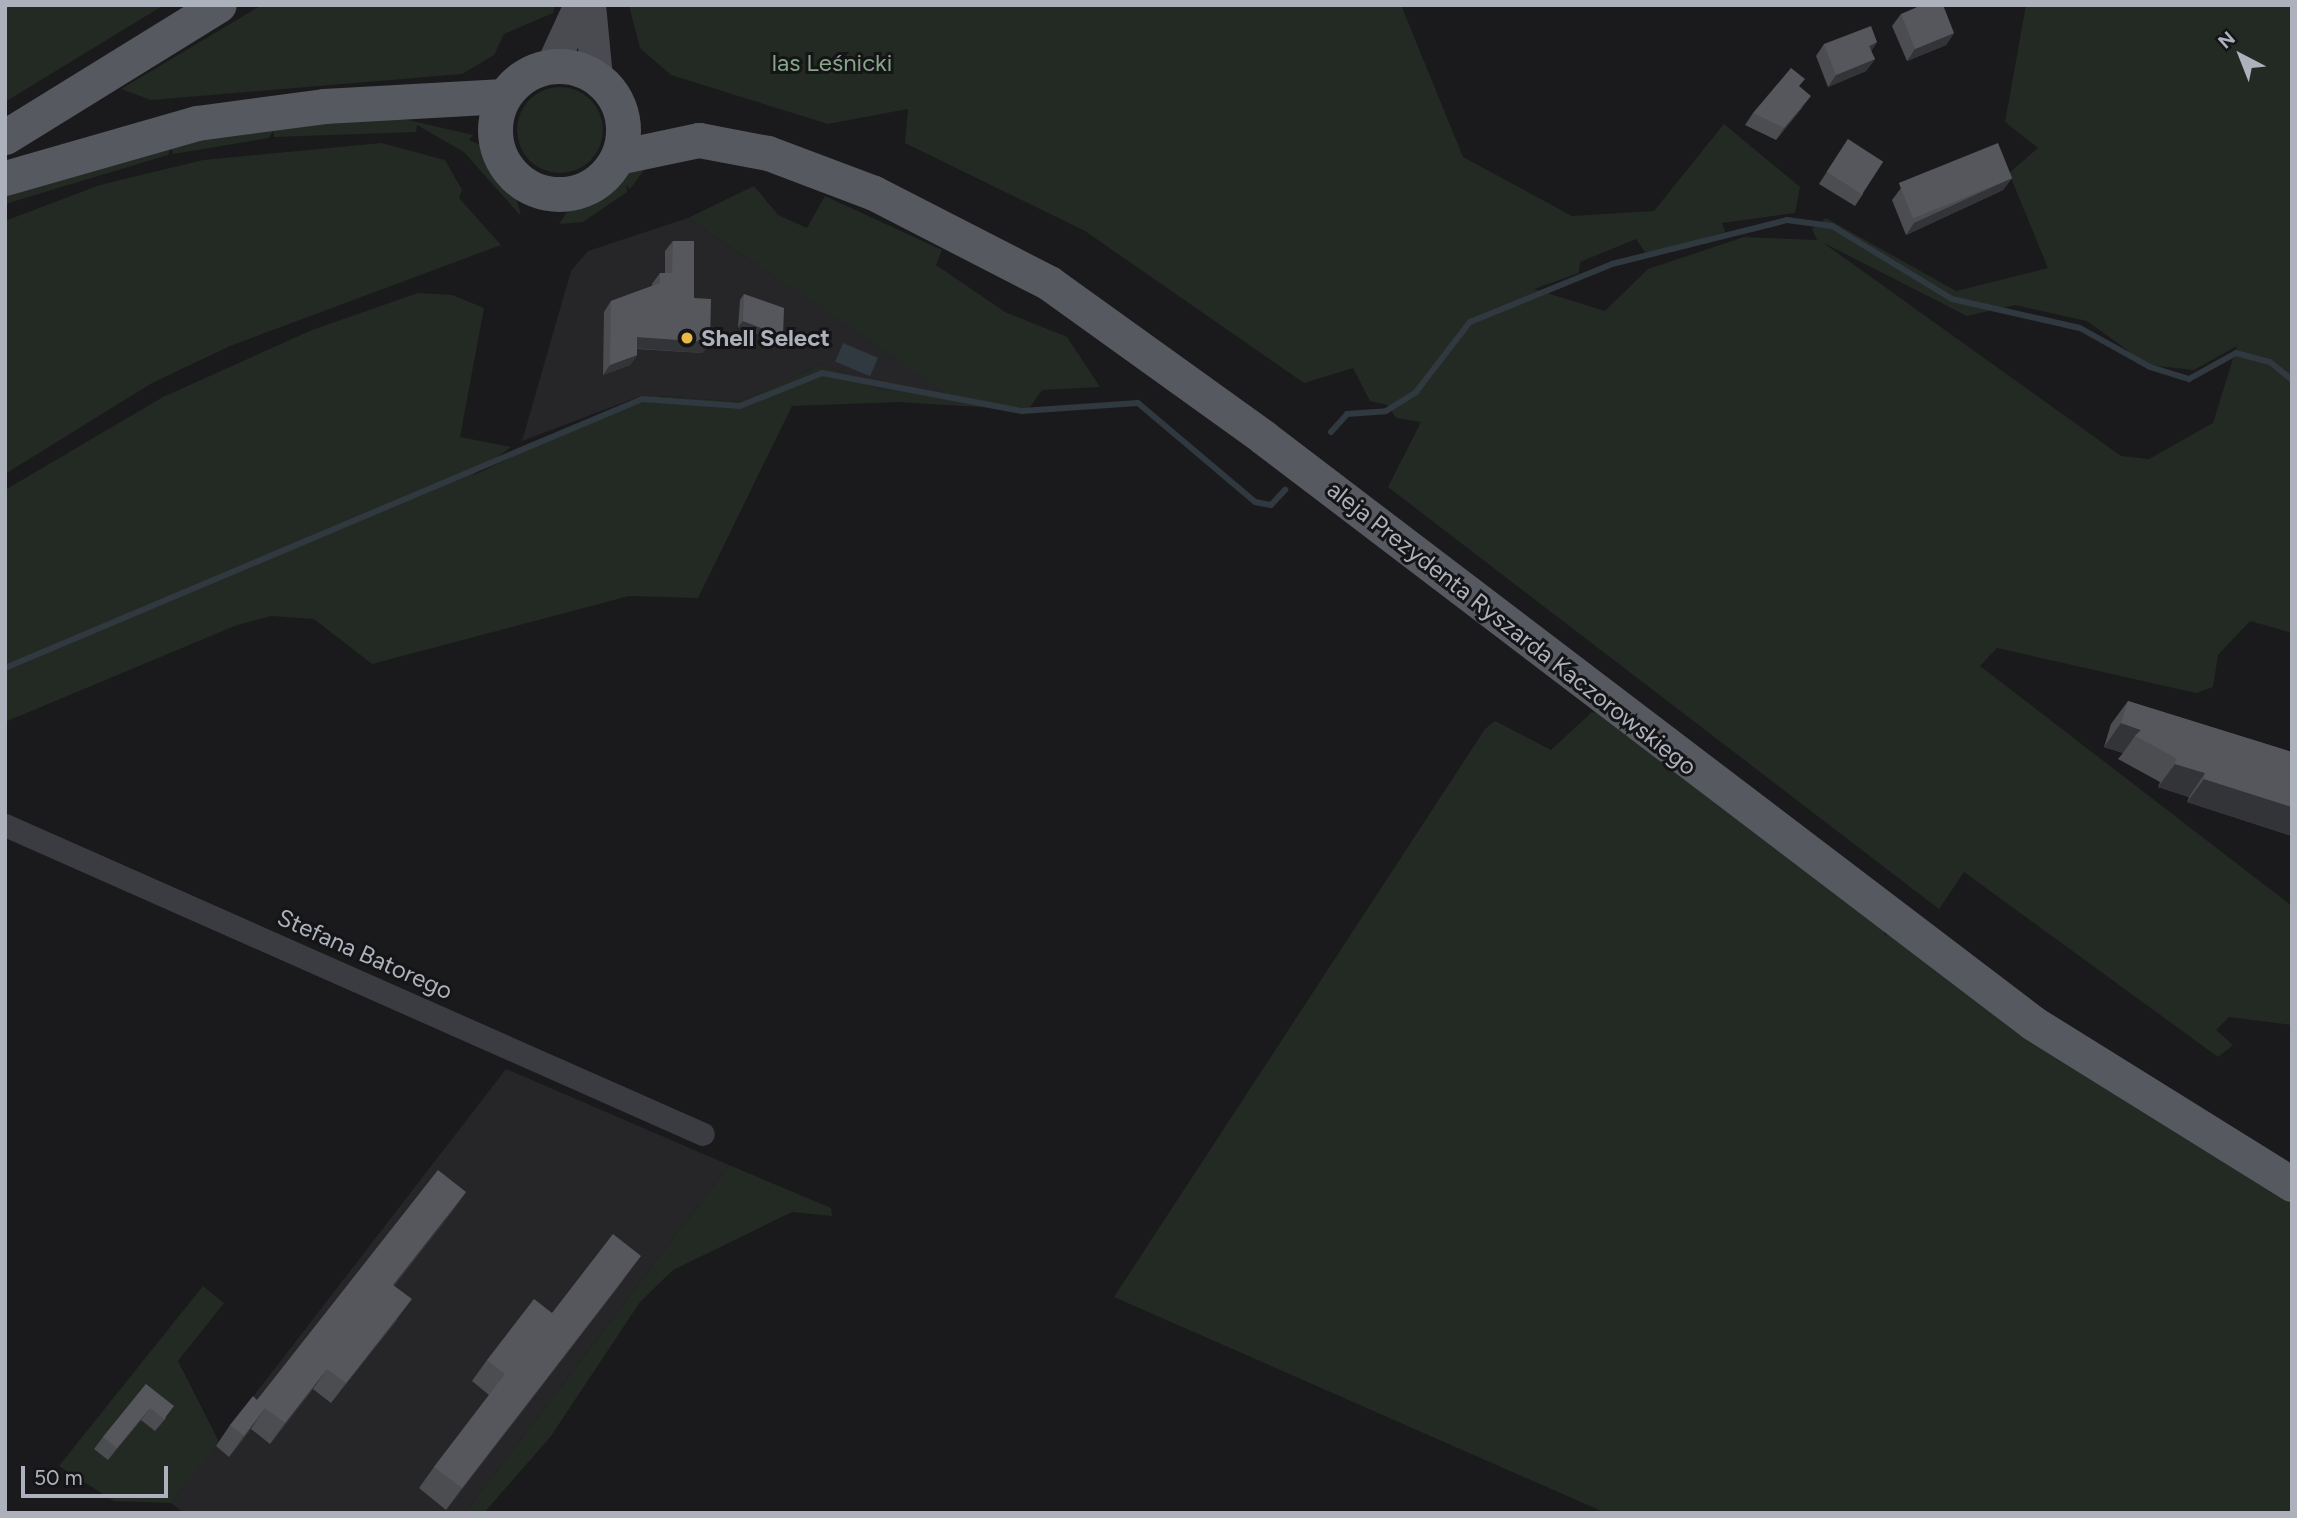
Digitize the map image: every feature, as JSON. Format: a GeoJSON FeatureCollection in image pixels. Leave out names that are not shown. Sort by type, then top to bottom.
{"type":"FeatureCollection","features":[{"type":"Feature","properties":{"kind":"main road"},"geometry":{"type":"LineString","coordinates":[[5,137],[219,5]]}},
{"type":"Feature","properties":{"kind":"main road"},"geometry":{"type":"LineString","coordinates":[[552,66],[580,5]]}},
{"type":"Feature","properties":{"kind":"main road"},"geometry":{"type":"LineString","coordinates":[[422,104],[496,142],[513,176],[546,194],[587,189],[618,157],[621,111],[597,78],[590,5]]}},
{"type":"Feature","properties":{"kind":"main road"},"geometry":{"type":"LineString","coordinates":[[496,142],[504,96],[517,82],[552,66],[597,78]]}},
{"type":"Feature","properties":{"kind":"main road"},"geometry":{"type":"LineString","coordinates":[[5,178],[197,123],[324,106],[422,104],[504,96]]}},
{"type":"Feature","properties":{"kind":"main road","name":"aleja Prezydenta Ryszarda Kaczorowskiego"},"geometry":{"type":"LineString","coordinates":[[621,111],[699,140],[768,153],[874,192],[996,252],[1104,317],[2033,1023],[2292,1184]]}},
{"type":"Feature","properties":{"kind":"main road","name":"aleja Prezydenta Ryszarda Kaczorowskiego"},"geometry":{"type":"LineString","coordinates":[[618,157],[699,140]]}},
{"type":"Feature","properties":{"kind":"street","name":"Stefana Batorego"},"geometry":{"type":"LineString","coordinates":[[5,825],[703,1134]]}},
{"type":"Feature","properties":{"kind":"shaded area"},"geometry":{"type":"Polygon","coordinates":[[[688,218],[949,395],[881,390],[822,364],[740,402],[643,395],[522,441],[571,271],[588,251],[688,218]]]}},
{"type":"Feature","properties":{"kind":"shaded area"},"geometry":{"type":"Polygon","coordinates":[[[843,343],[878,358],[870,376],[835,361],[843,343]]]}},
{"type":"Feature","properties":{"kind":"shaded area"},"geometry":{"type":"Polygon","coordinates":[[[506,1069],[729,1165],[465,1513],[184,1513],[171,1503],[506,1069]]]}},
{"type":"Feature","properties":{"kind":"green space"},"geometry":{"type":"Polygon","coordinates":[[[5,5],[164,5],[5,102],[5,5]]]}},
{"type":"Feature","properties":{"kind":"green space"},"geometry":{"type":"Polygon","coordinates":[[[262,5],[555,5],[553,13],[504,34],[494,55],[462,74],[151,100],[121,89],[262,5]]]}},
{"type":"Feature","properties":{"kind":"green space","name":"las Leśnicki"},"geometry":{"type":"Polygon","coordinates":[[[629,5],[1401,5],[1463,157],[1572,216],[1654,211],[1724,124],[1800,187],[1795,213],[1722,223],[1725,232],[1647,255],[1636,239],[1580,262],[1579,273],[1534,289],[1605,311],[1648,269],[1744,237],[1817,240],[1812,229],[1826,218],[1956,291],[2048,268],[2009,173],[2038,148],[2005,122],[2026,5],[2292,5],[2292,633],[2250,621],[2218,655],[2213,687],[2196,693],[1997,648],[1980,666],[2292,906],[2292,1025],[2229,1017],[2216,1030],[2233,1045],[2218,1057],[1964,872],[1939,909],[1388,487],[1421,422],[1396,418],[1387,405],[1370,401],[1353,368],[1304,383],[1085,231],[905,143],[908,109],[828,124],[671,75],[640,48],[629,5]],[[1822,242],[2121,456],[2149,459],[2213,423],[2237,346],[2194,370],[2148,365],[2087,321],[2015,305],[1967,316],[1822,242]]]}},
{"type":"Feature","properties":{"kind":"green space"},"geometry":{"type":"Polygon","coordinates":[[[560,87],[577,90],[591,99],[600,113],[603,130],[600,147],[591,161],[577,170],[560,173],[543,170],[529,161],[520,147],[517,130],[520,113],[529,99],[543,90],[560,87]]]}},
{"type":"Feature","properties":{"kind":"green space"},"geometry":{"type":"Polygon","coordinates":[[[395,117],[473,135],[469,140],[485,147],[515,194],[521,216],[464,152],[417,125],[416,132],[274,137],[273,131],[269,138],[173,154],[171,148],[168,155],[5,204],[5,191],[243,129],[395,117]]]}},
{"type":"Feature","properties":{"kind":"green space"},"geometry":{"type":"Polygon","coordinates":[[[381,143],[445,160],[462,190],[459,198],[501,245],[230,346],[152,383],[5,474],[5,221],[100,185],[203,160],[381,143]]]}},
{"type":"Feature","properties":{"kind":"green space"},"geometry":{"type":"Polygon","coordinates":[[[630,166],[645,169],[630,189],[626,185],[627,192],[583,222],[559,224],[568,210],[605,192],[630,166]]]}},
{"type":"Feature","properties":{"kind":"green space"},"geometry":{"type":"Polygon","coordinates":[[[754,186],[778,215],[807,228],[825,196],[942,250],[936,265],[1005,312],[1067,337],[1100,387],[1042,390],[1028,410],[899,402],[792,406],[698,598],[629,596],[372,664],[314,619],[271,616],[237,625],[5,722],[5,490],[163,397],[312,330],[418,293],[452,295],[484,308],[460,437],[511,447],[472,476],[643,395],[740,402],[822,364],[881,390],[947,394],[688,218],[754,186]]]}},
{"type":"Feature","properties":{"kind":"green space"},"geometry":{"type":"Polygon","coordinates":[[[1592,712],[1602,714],[1884,929],[1885,936],[1889,932],[2290,1203],[2292,1513],[1606,1513],[1114,1297],[1485,729],[1495,721],[1551,750],[1592,712]]]}},
{"type":"Feature","properties":{"kind":"green space"},"geometry":{"type":"Polygon","coordinates":[[[729,1165],[831,1208],[832,1216],[792,1212],[673,1270],[640,1302],[551,1436],[484,1513],[465,1513],[729,1165]]]}},
{"type":"Feature","properties":{"kind":"green space"},"geometry":{"type":"Polygon","coordinates":[[[203,1286],[224,1303],[178,1361],[219,1442],[171,1503],[114,1501],[59,1466],[203,1286]]]}},
{"type":"Feature","properties":{"kind":"building"},"geometry":{"type":"Polygon","coordinates":[[[1922,5],[1943,5],[1954,33],[1915,49],[1901,14],[1922,5]]]}},
{"type":"Feature","properties":{"kind":"building"},"geometry":{"type":"Polygon","coordinates":[[[1871,26],[1877,42],[1869,46],[1875,59],[1836,75],[1824,44],[1871,26]]]}},
{"type":"Feature","properties":{"kind":"building"},"geometry":{"type":"Polygon","coordinates":[[[1791,68],[1805,79],[1799,86],[1811,96],[1784,128],[1753,113],[1791,68]]]}},
{"type":"Feature","properties":{"kind":"building"},"geometry":{"type":"Polygon","coordinates":[[[1848,139],[1883,162],[1862,195],[1827,172],[1848,139]]]}},
{"type":"Feature","properties":{"kind":"building"},"geometry":{"type":"Polygon","coordinates":[[[1998,143],[2012,178],[1913,218],[1899,183],[1998,143]]]}},
{"type":"Feature","properties":{"kind":"building"},"geometry":{"type":"Polygon","coordinates":[[[673,241],[694,241],[694,298],[711,299],[710,342],[637,337],[637,355],[610,365],[611,301],[660,283],[660,273],[672,273],[673,241]]]}},
{"type":"Feature","properties":{"kind":"building"},"geometry":{"type":"Polygon","coordinates":[[[744,294],[784,308],[783,336],[743,321],[744,294]]]}},
{"type":"Feature","properties":{"kind":"building"},"geometry":{"type":"Polygon","coordinates":[[[2128,701],[2292,752],[2292,807],[2204,779],[2205,773],[2175,764],[2176,758],[2135,736],[2141,730],[2121,723],[2128,701]]]}},
{"type":"Feature","properties":{"kind":"building"},"geometry":{"type":"Polygon","coordinates":[[[438,1170],[466,1192],[393,1285],[412,1299],[346,1383],[327,1369],[285,1423],[265,1408],[244,1436],[230,1425],[253,1396],[257,1400],[438,1170]]]}},
{"type":"Feature","properties":{"kind":"building"},"geometry":{"type":"Polygon","coordinates":[[[613,1234],[641,1256],[462,1488],[434,1467],[505,1374],[487,1360],[534,1299],[552,1313],[613,1234]]]}},
{"type":"Feature","properties":{"kind":"building"},"geometry":{"type":"Polygon","coordinates":[[[146,1384],[174,1406],[164,1419],[150,1408],[117,1448],[103,1437],[146,1384]]]}},
{"type":"Feature","properties":{"kind":"waterway"},"geometry":{"type":"LineString","coordinates":[[1331,432],[1347,414],[1386,411],[1416,392],[1470,322],[1612,264],[1787,220],[1832,226],[1952,299],[2080,328],[2150,367],[2189,379],[2236,353],[2270,362],[2292,380]]}},
{"type":"Feature","properties":{"kind":"waterway"},"geometry":{"type":"LineString","coordinates":[[5,668],[642,399],[740,406],[822,373],[1022,411],[1138,403],[1255,502],[1271,505],[1285,490]]}},
{"type":"Feature","properties":{"kind":"place","name":"Shell Select"},"geometry":{"type":"Point","coordinates":[687,338]}}]}
